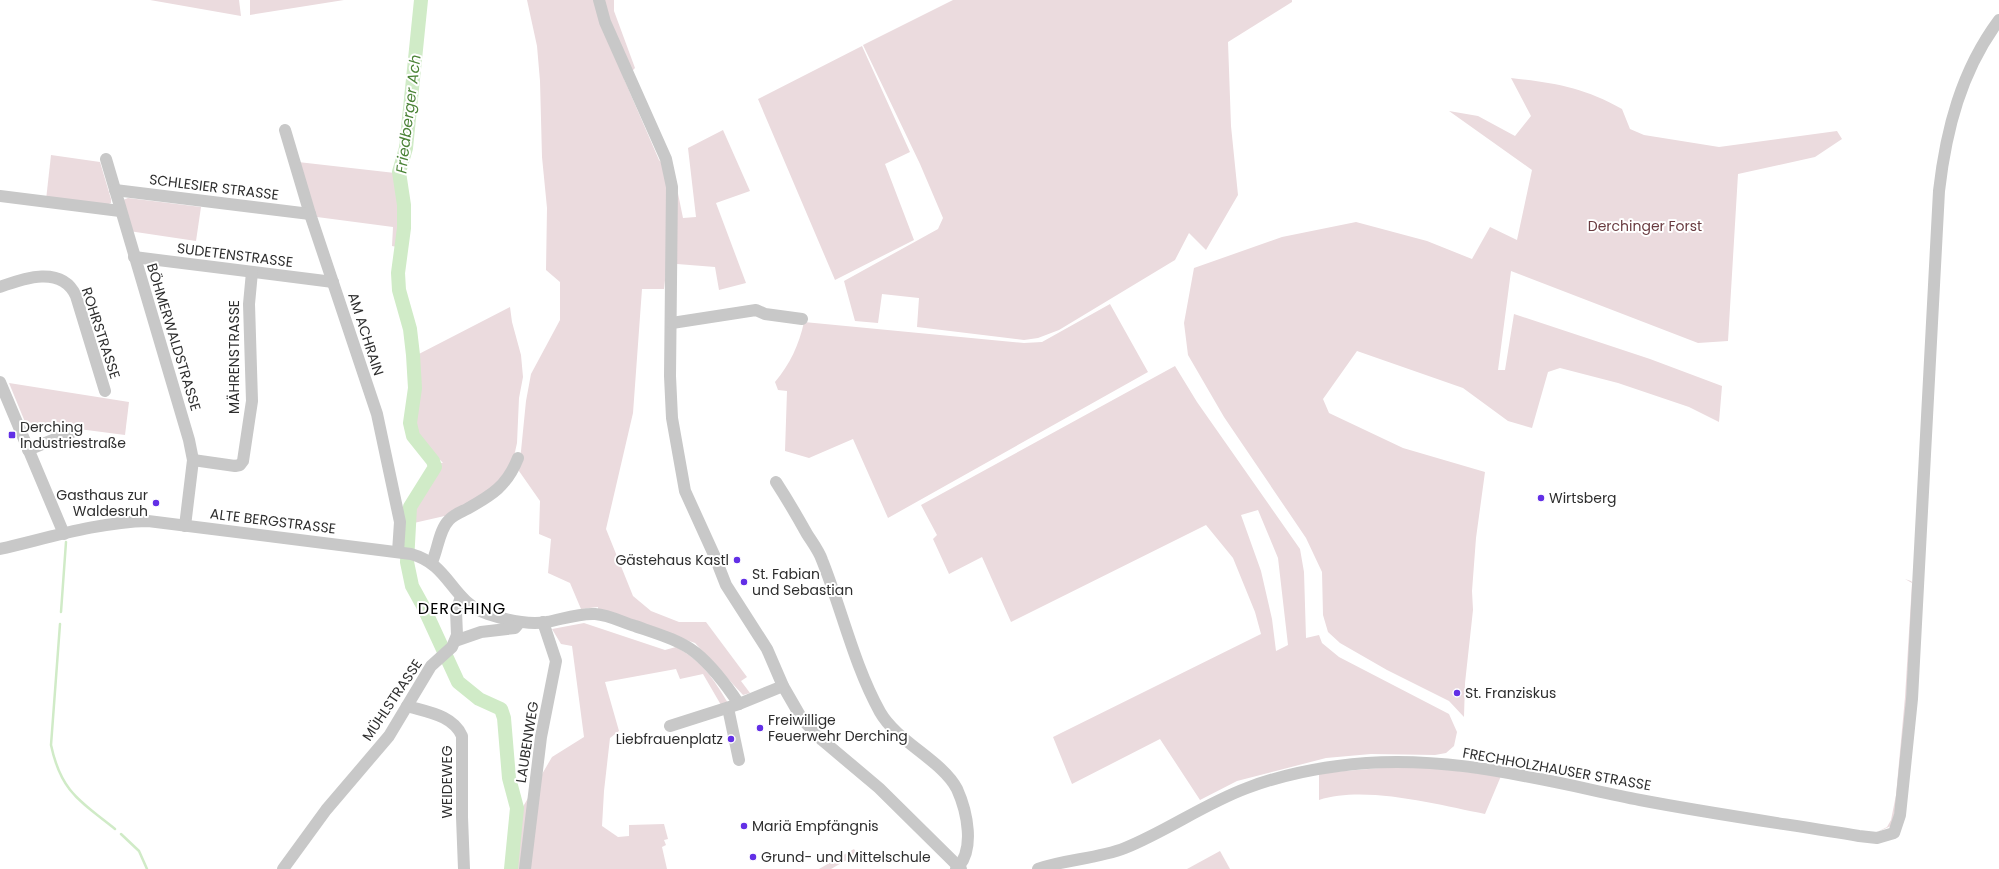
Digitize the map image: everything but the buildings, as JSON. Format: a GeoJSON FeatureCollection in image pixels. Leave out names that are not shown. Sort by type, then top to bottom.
{"type":"FeatureCollection","features":[{"type":"Feature","properties":{"kind":"street"},"geometry":{"type":"LineString","coordinates":[[600,0],[605,22],[666,159],[672,187],[672,323],[670,376],[672,418],[685,491],[726,585],[767,649],[783,686],[798,713],[811,729],[879,788],[959,868],[967,851],[969,840],[967,826],[957,790],[943,773],[895,731],[885,720],[865,680],[821,558],[776,482]]}},
{"type":"Feature","properties":{"kind":"street","name":"FRECHHOLZHAUSER STRASSE"},"geometry":{"type":"LineString","coordinates":[[1038,869],[1124,848],[1245,789],[1274,779],[1339,766],[1366,764],[1412,763],[1468,767],[1518,774],[1679,807],[1821,830],[1877,838],[1894,833],[1900,814],[1911,706],[1938,198],[1942,164],[1946,139],[1958,96],[1986,40],[1999,20]]}},
{"type":"Feature","properties":{"kind":"street","name":"AM ACHRAIN"},"geometry":{"type":"LineString","coordinates":[[285,130],[310,214],[372,399],[385,448],[400,522],[404,553]]}},
{"type":"Feature","properties":{"kind":"street","name":"BÖHMERWALDSTRASSE"},"geometry":{"type":"LineString","coordinates":[[106,160],[189,440],[192,460],[185,526]]}},
{"type":"Feature","properties":{"kind":"street","name":"SCHLESIER STRASSE"},"geometry":{"type":"LineString","coordinates":[[115,190],[310,214]]}},
{"type":"Feature","properties":{"kind":"street"},"geometry":{"type":"LineString","coordinates":[[0,196],[120,211]]}},
{"type":"Feature","properties":{"kind":"street","name":"SUDETENSTRASSE"},"geometry":{"type":"LineString","coordinates":[[134,257],[333,282]]}},
{"type":"Feature","properties":{"kind":"street","name":"MÄHRENSTRASSE"},"geometry":{"type":"LineString","coordinates":[[192,460],[235,466],[240,465],[243,461],[252,401],[249,304],[252,272]]}},
{"type":"Feature","properties":{"kind":"street","name":"ROHRSTRASSE"},"geometry":{"type":"LineString","coordinates":[[0,287],[20,280],[41,276],[60,279],[68,284],[76,296],[105,391]]}},
{"type":"Feature","properties":{"kind":"street"},"geometry":{"type":"LineString","coordinates":[[672,323],[756,310],[765,314],[802,319]]}},
{"type":"Feature","properties":{"kind":"street"},"geometry":{"type":"LineString","coordinates":[[0,382],[5,408],[28,450],[64,534]]}},
{"type":"Feature","properties":{"kind":"street"},"geometry":{"type":"LineString","coordinates":[[28,450],[77,430]]}},
{"type":"Feature","properties":{"kind":"street"},"geometry":{"type":"LineString","coordinates":[[432,562],[438,550],[442,528],[450,518],[493,494],[513,472],[518,458]]}},
{"type":"Feature","properties":{"kind":"street","name":"ALTE BERGSTRASSE"},"geometry":{"type":"LineString","coordinates":[[0,549],[64,534],[130,522],[148,521],[404,553],[432,562],[446,576],[461,597],[476,609],[504,619],[520,622],[543,622],[594,614],[617,620],[681,644],[696,652],[709,665],[734,706]]}},
{"type":"Feature","properties":{"kind":"street"},"geometry":{"type":"LineString","coordinates":[[448,649],[457,629],[456,611],[461,597]]}},
{"type":"Feature","properties":{"kind":"street","name":"ALTE BERGSTRASSE"},"geometry":{"type":"LineString","coordinates":[[448,649],[481,632],[516,628],[520,622]]}},
{"type":"Feature","properties":{"kind":"street","name":"LAUBENWEG"},"geometry":{"type":"LineString","coordinates":[[525,869],[541,737],[556,661],[543,622]]}},
{"type":"Feature","properties":{"kind":"street","name":"MÜHLSTRASSE"},"geometry":{"type":"LineString","coordinates":[[283,869],[326,810],[389,736],[431,666],[448,649]]}},
{"type":"Feature","properties":{"kind":"street"},"geometry":{"type":"LineString","coordinates":[[670,726],[734,706],[783,686]]}},
{"type":"Feature","properties":{"kind":"street","name":"WEIDEWEG"},"geometry":{"type":"LineString","coordinates":[[407,706],[452,721],[459,728],[462,736],[462,817],[464,869]]}},
{"type":"Feature","properties":{"kind":"street"},"geometry":{"type":"LineString","coordinates":[[734,706],[739,760]]}},
{"type":"Feature","properties":{"kind":"green space"},"geometry":{"type":"Polygon","coordinates":[[[150,0],[239,0],[241,16],[150,0]]]}},
{"type":"Feature","properties":{"kind":"green space"},"geometry":{"type":"Polygon","coordinates":[[[250,0],[344,0],[250,15],[250,0]]]}},
{"type":"Feature","properties":{"kind":"green space"},"geometry":{"type":"Polygon","coordinates":[[[527,0],[614,0],[614,11],[635,68],[624,79],[659,160],[674,174],[683,218],[696,217],[688,148],[723,130],[750,191],[716,203],[746,283],[719,290],[715,267],[677,264],[666,272],[664,289],[642,289],[633,413],[606,529],[633,596],[651,611],[679,622],[706,622],[747,677],[741,681],[750,693],[743,695],[695,643],[598,609],[598,607],[581,609],[570,583],[548,573],[551,539],[539,534],[540,501],[519,471],[526,401],[531,374],[560,320],[560,282],[546,270],[547,208],[542,157],[540,81],[537,46],[527,0]]]}},
{"type":"Feature","properties":{"kind":"green space"},"geometry":{"type":"Polygon","coordinates":[[[953,0],[1292,0],[1292,2],[1228,42],[1231,126],[1238,195],[1206,250],[1189,233],[1175,260],[1059,330],[1038,338],[1024,340],[917,327],[919,298],[882,294],[878,323],[855,321],[844,281],[938,229],[943,218],[920,164],[863,45],[953,0]]]}},
{"type":"Feature","properties":{"kind":"green space"},"geometry":{"type":"Polygon","coordinates":[[[862,46],[910,152],[885,164],[914,240],[835,280],[758,99],[862,46]]]}},
{"type":"Feature","properties":{"kind":"green space","name":"Derchinger Forst"},"geometry":{"type":"Polygon","coordinates":[[[1511,78],[1568,87],[1608,102],[1622,109],[1630,129],[1644,135],[1719,147],[1837,131],[1842,139],[1815,157],[1738,174],[1728,341],[1698,343],[1511,271],[1498,370],[1505,370],[1514,314],[1650,359],[1722,386],[1719,422],[1689,407],[1618,383],[1560,368],[1548,372],[1532,428],[1508,421],[1463,388],[1357,351],[1323,399],[1329,413],[1403,448],[1485,472],[1476,538],[1472,591],[1473,610],[1465,683],[1464,717],[1449,701],[1387,670],[1340,643],[1328,632],[1323,615],[1322,572],[1306,538],[1224,417],[1188,355],[1184,323],[1194,268],[1282,237],[1356,222],[1427,241],[1472,259],[1490,227],[1517,240],[1532,170],[1449,111],[1478,116],[1515,136],[1531,116],[1511,78]]]}},
{"type":"Feature","properties":{"kind":"green space"},"geometry":{"type":"Polygon","coordinates":[[[51,155],[100,162],[111,203],[107,205],[46,200],[51,155]]]}},
{"type":"Feature","properties":{"kind":"green space"},"geometry":{"type":"Polygon","coordinates":[[[298,162],[395,173],[399,203],[397,247],[392,246],[393,227],[317,217],[298,162]]]}},
{"type":"Feature","properties":{"kind":"green space"},"geometry":{"type":"Polygon","coordinates":[[[128,198],[201,207],[196,241],[129,231],[123,200],[128,198]]]}},
{"type":"Feature","properties":{"kind":"green space"},"geometry":{"type":"Polygon","coordinates":[[[1110,304],[1148,372],[888,518],[853,439],[809,458],[785,451],[787,391],[778,390],[775,382],[793,354],[804,322],[1024,343],[1042,342],[1110,304]]]}},
{"type":"Feature","properties":{"kind":"green space"},"geometry":{"type":"Polygon","coordinates":[[[510,307],[512,322],[521,355],[523,377],[519,398],[517,443],[511,470],[490,491],[449,515],[405,525],[407,505],[429,470],[429,462],[443,463],[415,434],[412,419],[416,391],[415,356],[510,307]]]}},
{"type":"Feature","properties":{"kind":"green space"},"geometry":{"type":"Polygon","coordinates":[[[1175,366],[1197,402],[1300,549],[1304,572],[1306,638],[1319,635],[1322,643],[1339,657],[1449,714],[1457,732],[1454,746],[1446,753],[1435,755],[1371,754],[1326,758],[1237,781],[1200,800],[1160,739],[1072,784],[1053,737],[1261,634],[1255,612],[1233,558],[1206,525],[1011,622],[982,557],[949,574],[933,539],[937,535],[921,505],[1175,366]],[[1258,510],[1241,515],[1261,571],[1272,619],[1276,651],[1288,645],[1278,558],[1258,510]]]}},
{"type":"Feature","properties":{"kind":"green space"},"geometry":{"type":"Polygon","coordinates":[[[9,383],[129,402],[125,435],[25,422],[9,383]]]}},
{"type":"Feature","properties":{"kind":"green space"},"geometry":{"type":"Polygon","coordinates":[[[1905,579],[1911,581],[1915,585],[1899,796],[1891,826],[1873,834],[1887,827],[1891,820],[1896,795],[1905,697],[1912,583],[1905,579]]]}},
{"type":"Feature","properties":{"kind":"green space"},"geometry":{"type":"Polygon","coordinates":[[[584,623],[665,650],[676,647],[685,652],[706,671],[728,703],[721,705],[703,674],[680,679],[676,669],[605,682],[619,731],[610,738],[602,826],[618,837],[629,836],[629,825],[664,824],[668,839],[664,840],[666,845],[662,847],[667,869],[512,869],[517,817],[552,757],[584,737],[572,646],[561,644],[552,629],[584,623]]]}},
{"type":"Feature","properties":{"kind":"green space"},"geometry":{"type":"Polygon","coordinates":[[[1394,767],[1432,768],[1501,776],[1485,814],[1380,795],[1338,796],[1319,800],[1319,773],[1394,767]]]}},
{"type":"Feature","properties":{"kind":"green space"},"geometry":{"type":"Polygon","coordinates":[[[854,849],[857,854],[831,869],[819,869],[854,849]]]}},
{"type":"Feature","properties":{"kind":"green space"},"geometry":{"type":"Polygon","coordinates":[[[1220,851],[1230,869],[1187,869],[1220,851]]]}},
{"type":"Feature","properties":{"kind":"waterway","name":"Friedberger Ach"},"geometry":{"type":"LineString","coordinates":[[421,0],[406,148],[399,172],[404,205],[404,228],[398,273],[399,290],[410,329],[413,355],[415,388],[410,423],[413,436],[433,461],[435,467],[410,507],[407,562],[412,586],[423,606],[458,682],[479,699],[501,709],[504,718],[509,778],[517,808],[511,869]]}},
{"type":"Feature","properties":{"kind":"waterway"},"geometry":{"type":"LineString","coordinates":[[61,612],[66,542]]}},
{"type":"Feature","properties":{"kind":"waterway"},"geometry":{"type":"LineString","coordinates":[[60,624],[51,745],[55,761],[66,785],[82,803],[115,829]]}},
{"type":"Feature","properties":{"kind":"waterway"},"geometry":{"type":"LineString","coordinates":[[121,834],[139,851],[147,869]]}},
{"type":"Feature","properties":{"kind":"place","name":"Derching Industriestraße"},"geometry":{"type":"Point","coordinates":[12,435]}},
{"type":"Feature","properties":{"kind":"place","name":"Wirtsberg"},"geometry":{"type":"Point","coordinates":[1541,498]}},
{"type":"Feature","properties":{"kind":"place","name":"Gasthaus zur Waldesruh"},"geometry":{"type":"Point","coordinates":[156,503]}},
{"type":"Feature","properties":{"kind":"place","name":"Gästehaus Kastl"},"geometry":{"type":"Point","coordinates":[737,560]}},
{"type":"Feature","properties":{"kind":"place","name":"St. Fabian und Sebastian"},"geometry":{"type":"Point","coordinates":[744,582]}},
{"type":"Feature","properties":{"kind":"place","name":"St. Franziskus"},"geometry":{"type":"Point","coordinates":[1457,693]}},
{"type":"Feature","properties":{"kind":"place","name":"Freiwillige Feuerwehr Derching"},"geometry":{"type":"Point","coordinates":[760,728]}},
{"type":"Feature","properties":{"kind":"place","name":"Liebfrauenplatz"},"geometry":{"type":"Point","coordinates":[731,739]}},
{"type":"Feature","properties":{"kind":"place","name":"Mariä Empfängnis"},"geometry":{"type":"Point","coordinates":[744,826]}},
{"type":"Feature","properties":{"kind":"place","name":"Grund- und Mittelschule"},"geometry":{"type":"Point","coordinates":[753,857]}},
{"type":"Feature","properties":{"kind":"district","name":"DERCHING"},"geometry":{"type":"Point","coordinates":[462,608]}}]}
